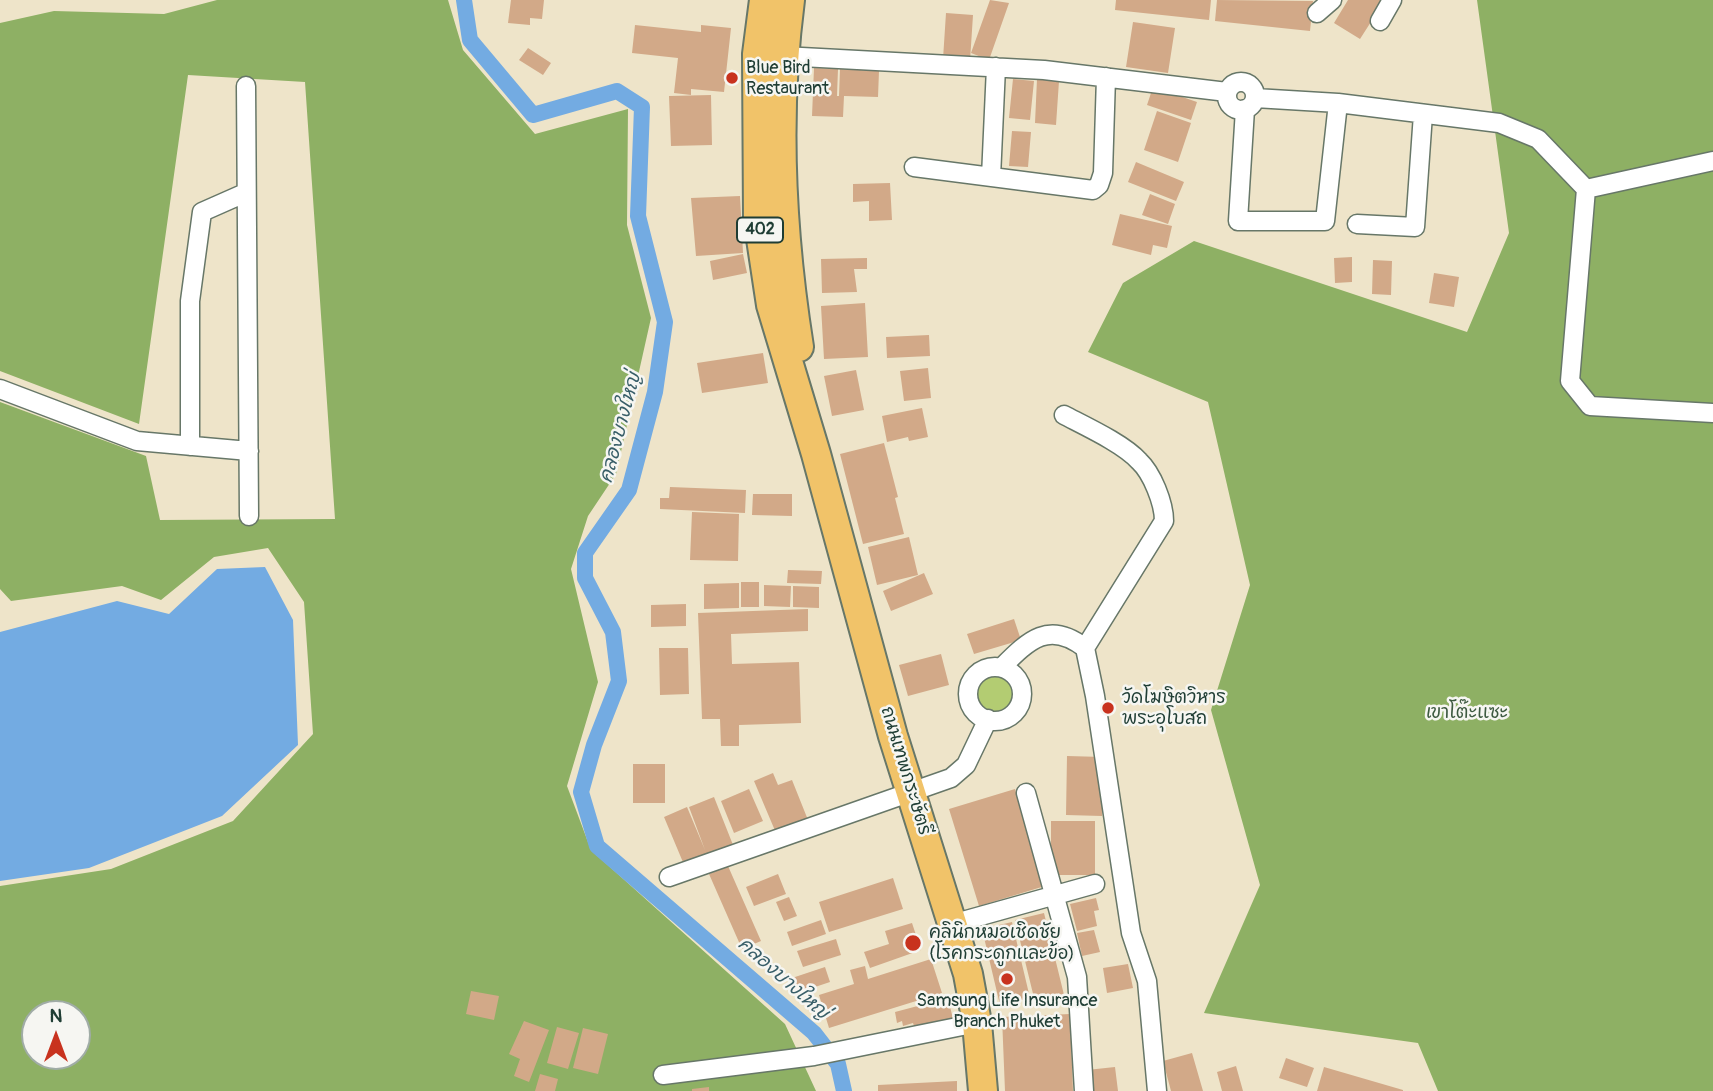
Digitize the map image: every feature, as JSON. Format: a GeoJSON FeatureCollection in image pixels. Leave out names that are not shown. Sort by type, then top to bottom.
{"type":"FeatureCollection","features":[{"type":"Feature","properties":{"kind":"main road","name":"ถนนเทพกระษัตรี"},"geometry":{"type":"LineString","coordinates":[[764,0],[757,54],[758,219],[782,303],[816,454],[877,674],[968,974],[977,1023],[983,1091]]}},
{"type":"Feature","properties":{"kind":"main road","name":"ถนนเทพกระษัตรี"},"geometry":{"type":"LineString","coordinates":[[782,303],[783,56],[790,0]]}},
{"type":"Feature","properties":{"kind":"street"},"geometry":{"type":"LineString","coordinates":[[1317,13],[1332,0]]}},
{"type":"Feature","properties":{"kind":"street"},"geometry":{"type":"LineString","coordinates":[[1380,21],[1392,0]]}},
{"type":"Feature","properties":{"kind":"street"},"geometry":{"type":"LineString","coordinates":[[783,56],[996,67],[1106,77],[1227,92],[1232,107],[1240,110],[1250,104],[1338,103],[1499,122],[1538,139],[1586,189],[1570,381],[1590,406],[1713,413]]}},
{"type":"Feature","properties":{"kind":"street"},"geometry":{"type":"LineString","coordinates":[[991,177],[996,67]]}},
{"type":"Feature","properties":{"kind":"street"},"geometry":{"type":"LineString","coordinates":[[914,167],[1093,190],[1099,185],[1103,173],[1106,77]]}},
{"type":"Feature","properties":{"kind":"street"},"geometry":{"type":"LineString","coordinates":[[246,86],[249,516]]}},
{"type":"Feature","properties":{"kind":"street"},"geometry":{"type":"LineString","coordinates":[[1250,104],[1238,221],[1325,221],[1338,103]]}},
{"type":"Feature","properties":{"kind":"street"},"geometry":{"type":"LineString","coordinates":[[1357,224],[1415,227],[1423,114]]}},
{"type":"Feature","properties":{"kind":"street"},"geometry":{"type":"LineString","coordinates":[[1586,189],[1713,161]]}},
{"type":"Feature","properties":{"kind":"street"},"geometry":{"type":"LineString","coordinates":[[190,446],[190,302],[202,212],[245,193]]}},
{"type":"Feature","properties":{"kind":"street"},"geometry":{"type":"LineString","coordinates":[[0,389],[137,441],[249,451]]}},
{"type":"Feature","properties":{"kind":"street"},"geometry":{"type":"LineString","coordinates":[[1064,415],[1100,434],[1140,461],[1164,507],[1164,520],[1085,648]]}},
{"type":"Feature","properties":{"kind":"street"},"geometry":{"type":"LineString","coordinates":[[1002,667],[1029,642],[1056,633],[1085,648],[1095,696],[1131,933],[1147,981],[1157,1091]]}},
{"type":"Feature","properties":{"kind":"street"},"geometry":{"type":"LineString","coordinates":[[988,667],[1002,667],[1019,679],[1023,695],[1021,703],[1011,716],[1002,720],[988,719],[976,713],[970,705],[969,686],[980,671],[988,667]]}},
{"type":"Feature","properties":{"kind":"street"},"geometry":{"type":"LineString","coordinates":[[669,877],[951,778],[966,765],[988,719]]}},
{"type":"Feature","properties":{"kind":"street"},"geometry":{"type":"LineString","coordinates":[[1026,793],[1077,978],[1084,1091]]}},
{"type":"Feature","properties":{"kind":"street"},"geometry":{"type":"LineString","coordinates":[[952,924],[1095,884]]}},
{"type":"Feature","properties":{"kind":"street"},"geometry":{"type":"LineString","coordinates":[[663,1075],[823,1054],[977,1023]]}},
{"type":"Feature","properties":{"kind":"green space"},"geometry":{"type":"Polygon","coordinates":[[[217,0],[448,0],[463,50],[535,134],[628,109],[627,225],[651,318],[616,474],[588,516],[571,569],[598,682],[567,786],[591,850],[785,1024],[816,1091],[0,1091],[0,886],[111,869],[233,821],[313,734],[304,602],[268,548],[214,557],[161,600],[122,586],[11,601],[0,589],[0,402],[146,456],[160,520],[335,519],[305,82],[188,75],[139,424],[0,371],[0,23],[54,11],[164,14],[217,0]]]}},
{"type":"Feature","properties":{"kind":"green space","name":"เขาโต๊ะแซะ"},"geometry":{"type":"Polygon","coordinates":[[[1477,0],[1713,0],[1713,1091],[1438,1091],[1418,1043],[1204,1013],[1260,885],[1211,710],[1250,585],[1208,402],[1088,352],[1123,283],[1194,241],[1467,332],[1509,233],[1477,0]]]}},
{"type":"Feature","properties":{"kind":"green space"},"geometry":{"type":"Polygon","coordinates":[[[997,673],[1005,674],[1011,679],[1016,685],[1016,701],[1011,707],[1005,712],[997,713],[989,712],[983,707],[978,701],[977,693],[978,685],[983,679],[989,674],[997,673]]]}},
{"type":"Feature","properties":{"kind":"water"},"geometry":{"type":"Polygon","coordinates":[[[265,567],[293,620],[298,745],[222,816],[89,868],[0,881],[0,632],[117,601],[169,614],[217,569],[265,567]]]}},
{"type":"Feature","properties":{"kind":"building"},"geometry":{"type":"Polygon","coordinates":[[[511,0],[544,0],[542,19],[530,18],[530,25],[508,23],[511,0]]]}},
{"type":"Feature","properties":{"kind":"building"},"geometry":{"type":"Polygon","coordinates":[[[990,0],[1009,3],[989,60],[971,53],[990,0]]]}},
{"type":"Feature","properties":{"kind":"building"},"geometry":{"type":"Polygon","coordinates":[[[1116,0],[1211,0],[1209,20],[1115,10],[1116,0]]]}},
{"type":"Feature","properties":{"kind":"building"},"geometry":{"type":"Polygon","coordinates":[[[1217,0],[1313,1],[1310,31],[1215,21],[1217,0]]]}},
{"type":"Feature","properties":{"kind":"building"},"geometry":{"type":"Polygon","coordinates":[[[1348,0],[1385,0],[1360,39],[1334,23],[1348,0]]]}},
{"type":"Feature","properties":{"kind":"building"},"geometry":{"type":"Polygon","coordinates":[[[946,13],[973,15],[970,61],[943,59],[946,13]]]}},
{"type":"Feature","properties":{"kind":"building"},"geometry":{"type":"Polygon","coordinates":[[[1133,22],[1175,28],[1168,73],[1126,67],[1133,22]]]}},
{"type":"Feature","properties":{"kind":"building"},"geometry":{"type":"Polygon","coordinates":[[[635,25],[701,32],[701,25],[731,28],[724,92],[691,89],[691,95],[674,93],[678,58],[632,53],[635,25]]]}},
{"type":"Feature","properties":{"kind":"building"},"geometry":{"type":"Polygon","coordinates":[[[528,48],[551,63],[543,75],[519,60],[528,48]]]}},
{"type":"Feature","properties":{"kind":"building"},"geometry":{"type":"Polygon","coordinates":[[[814,68],[838,69],[837,96],[840,69],[879,71],[878,97],[844,96],[843,117],[812,116],[814,68]]]}},
{"type":"Feature","properties":{"kind":"building"},"geometry":{"type":"Polygon","coordinates":[[[1013,79],[1034,81],[1030,120],[1009,118],[1013,79]]]}},
{"type":"Feature","properties":{"kind":"building"},"geometry":{"type":"Polygon","coordinates":[[[1037,79],[1059,81],[1056,125],[1035,123],[1037,79]]]}},
{"type":"Feature","properties":{"kind":"building"},"geometry":{"type":"Polygon","coordinates":[[[1153,87],[1197,102],[1191,120],[1147,105],[1153,87]]]}},
{"type":"Feature","properties":{"kind":"building"},"geometry":{"type":"Polygon","coordinates":[[[711,95],[712,145],[671,146],[669,96],[711,95]]]}},
{"type":"Feature","properties":{"kind":"building"},"geometry":{"type":"Polygon","coordinates":[[[1157,111],[1191,123],[1178,162],[1144,150],[1157,111]]]}},
{"type":"Feature","properties":{"kind":"building"},"geometry":{"type":"Polygon","coordinates":[[[1012,131],[1031,132],[1028,167],[1009,166],[1012,131]]]}},
{"type":"Feature","properties":{"kind":"building"},"geometry":{"type":"Polygon","coordinates":[[[1136,162],[1184,182],[1176,201],[1128,182],[1136,162]]]}},
{"type":"Feature","properties":{"kind":"building"},"geometry":{"type":"Polygon","coordinates":[[[890,183],[892,220],[869,221],[869,201],[853,202],[853,184],[890,183]]]}},
{"type":"Feature","properties":{"kind":"building"},"geometry":{"type":"Polygon","coordinates":[[[1150,194],[1175,204],[1168,224],[1142,215],[1150,194]]]}},
{"type":"Feature","properties":{"kind":"building"},"geometry":{"type":"Polygon","coordinates":[[[740,196],[743,253],[696,256],[691,198],[740,196]]]}},
{"type":"Feature","properties":{"kind":"building"},"geometry":{"type":"Polygon","coordinates":[[[1120,214],[1172,226],[1167,248],[1153,245],[1151,255],[1112,245],[1120,214]]]}},
{"type":"Feature","properties":{"kind":"building"},"geometry":{"type":"Polygon","coordinates":[[[743,254],[747,273],[713,280],[710,261],[743,254]]]}},
{"type":"Feature","properties":{"kind":"building"},"geometry":{"type":"Polygon","coordinates":[[[1352,257],[1352,282],[1335,283],[1334,258],[1352,257]]]}},
{"type":"Feature","properties":{"kind":"building"},"geometry":{"type":"Polygon","coordinates":[[[867,258],[867,269],[854,269],[857,292],[822,293],[821,259],[867,258]]]}},
{"type":"Feature","properties":{"kind":"building"},"geometry":{"type":"Polygon","coordinates":[[[1373,260],[1392,261],[1391,295],[1372,294],[1373,260]]]}},
{"type":"Feature","properties":{"kind":"building"},"geometry":{"type":"Polygon","coordinates":[[[1434,273],[1459,277],[1454,307],[1429,303],[1434,273]]]}},
{"type":"Feature","properties":{"kind":"building"},"geometry":{"type":"Polygon","coordinates":[[[865,303],[868,357],[824,359],[821,306],[865,303]]]}},
{"type":"Feature","properties":{"kind":"building"},"geometry":{"type":"Polygon","coordinates":[[[929,335],[930,356],[887,358],[886,337],[929,335]]]}},
{"type":"Feature","properties":{"kind":"building"},"geometry":{"type":"Polygon","coordinates":[[[763,353],[768,383],[702,393],[697,363],[763,353]]]}},
{"type":"Feature","properties":{"kind":"building"},"geometry":{"type":"Polygon","coordinates":[[[928,368],[931,398],[904,401],[900,371],[928,368]]]}},
{"type":"Feature","properties":{"kind":"building"},"geometry":{"type":"Polygon","coordinates":[[[856,370],[864,410],[832,416],[824,376],[856,370]]]}},
{"type":"Feature","properties":{"kind":"building"},"geometry":{"type":"Polygon","coordinates":[[[922,408],[928,437],[909,441],[908,437],[887,442],[882,416],[922,408]]]}},
{"type":"Feature","properties":{"kind":"building"},"geometry":{"type":"Polygon","coordinates":[[[884,443],[904,534],[863,544],[840,454],[884,443]]]}},
{"type":"Feature","properties":{"kind":"building"},"geometry":{"type":"Polygon","coordinates":[[[670,487],[746,490],[745,513],[660,509],[660,498],[669,498],[670,487]]]}},
{"type":"Feature","properties":{"kind":"building"},"geometry":{"type":"Polygon","coordinates":[[[753,494],[792,494],[792,516],[752,515],[753,494]]]}},
{"type":"Feature","properties":{"kind":"building"},"geometry":{"type":"Polygon","coordinates":[[[692,512],[739,514],[738,561],[690,560],[692,512]]]}},
{"type":"Feature","properties":{"kind":"building"},"geometry":{"type":"Polygon","coordinates":[[[909,537],[918,575],[877,585],[868,547],[909,537]]]}},
{"type":"Feature","properties":{"kind":"building"},"geometry":{"type":"Polygon","coordinates":[[[788,570],[822,571],[821,584],[787,583],[788,570]]]}},
{"type":"Feature","properties":{"kind":"building"},"geometry":{"type":"Polygon","coordinates":[[[924,573],[933,594],[891,611],[883,591],[924,573]]]}},
{"type":"Feature","properties":{"kind":"building"},"geometry":{"type":"Polygon","coordinates":[[[741,582],[759,582],[759,607],[741,607],[741,582]]]}},
{"type":"Feature","properties":{"kind":"building"},"geometry":{"type":"Polygon","coordinates":[[[739,583],[739,608],[704,609],[704,584],[739,583]]]}},
{"type":"Feature","properties":{"kind":"building"},"geometry":{"type":"Polygon","coordinates":[[[764,585],[791,586],[790,607],[764,606],[764,585]]]}},
{"type":"Feature","properties":{"kind":"building"},"geometry":{"type":"Polygon","coordinates":[[[793,586],[819,587],[819,608],[793,607],[793,586]]]}},
{"type":"Feature","properties":{"kind":"building"},"geometry":{"type":"Polygon","coordinates":[[[686,604],[686,626],[651,627],[651,605],[686,604]]]}},
{"type":"Feature","properties":{"kind":"building"},"geometry":{"type":"Polygon","coordinates":[[[808,609],[808,631],[731,634],[732,664],[799,662],[801,723],[739,725],[739,746],[721,746],[720,719],[702,719],[698,613],[808,609]]]}},
{"type":"Feature","properties":{"kind":"building"},"geometry":{"type":"Polygon","coordinates":[[[1014,619],[1021,640],[974,654],[967,634],[1014,619]]]}},
{"type":"Feature","properties":{"kind":"building"},"geometry":{"type":"Polygon","coordinates":[[[659,648],[688,648],[689,694],[660,695],[659,648]]]}},
{"type":"Feature","properties":{"kind":"building"},"geometry":{"type":"Polygon","coordinates":[[[941,654],[949,685],[908,696],[899,665],[941,654]]]}},
{"type":"Feature","properties":{"kind":"building"},"geometry":{"type":"Polygon","coordinates":[[[1067,756],[1103,757],[1102,816],[1066,815],[1067,756]]]}},
{"type":"Feature","properties":{"kind":"building"},"geometry":{"type":"Polygon","coordinates":[[[633,764],[665,764],[665,803],[633,803],[633,764]]]}},
{"type":"Feature","properties":{"kind":"building"},"geometry":{"type":"Polygon","coordinates":[[[773,773],[778,785],[792,780],[808,820],[776,833],[754,781],[773,773]]]}},
{"type":"Feature","properties":{"kind":"building"},"geometry":{"type":"Polygon","coordinates":[[[749,789],[763,821],[734,833],[721,801],[749,789]]]}},
{"type":"Feature","properties":{"kind":"building"},"geometry":{"type":"Polygon","coordinates":[[[1015,789],[1045,886],[979,906],[949,809],[1015,789]]]}},
{"type":"Feature","properties":{"kind":"building"},"geometry":{"type":"Polygon","coordinates":[[[714,797],[735,850],[685,867],[664,817],[687,807],[705,850],[689,807],[714,797]]]}},
{"type":"Feature","properties":{"kind":"building"},"geometry":{"type":"Polygon","coordinates":[[[1051,821],[1095,821],[1095,875],[1051,875],[1051,821]]]}},
{"type":"Feature","properties":{"kind":"building"},"geometry":{"type":"Polygon","coordinates":[[[728,866],[761,941],[742,949],[709,874],[728,866]]]}},
{"type":"Feature","properties":{"kind":"building"},"geometry":{"type":"Polygon","coordinates":[[[778,874],[786,894],[754,906],[746,887],[778,874]]]}},
{"type":"Feature","properties":{"kind":"building"},"geometry":{"type":"Polygon","coordinates":[[[893,878],[903,909],[829,932],[819,902],[893,878]]]}},
{"type":"Feature","properties":{"kind":"building"},"geometry":{"type":"Polygon","coordinates":[[[789,897],[797,916],[784,921],[776,902],[789,897]]]}},
{"type":"Feature","properties":{"kind":"building"},"geometry":{"type":"Polygon","coordinates":[[[1096,898],[1099,910],[1094,911],[1097,926],[1077,931],[1070,904],[1096,898]]]}},
{"type":"Feature","properties":{"kind":"building"},"geometry":{"type":"Polygon","coordinates":[[[1044,913],[1065,999],[1036,1006],[1015,920],[1044,913]]]}},
{"type":"Feature","properties":{"kind":"building"},"geometry":{"type":"Polygon","coordinates":[[[821,920],[826,934],[792,946],[787,932],[821,920]]]}},
{"type":"Feature","properties":{"kind":"building"},"geometry":{"type":"Polygon","coordinates":[[[1012,922],[1030,998],[1000,1005],[982,929],[1012,922]]]}},
{"type":"Feature","properties":{"kind":"building"},"geometry":{"type":"Polygon","coordinates":[[[912,923],[921,950],[870,968],[864,952],[889,944],[885,931],[912,923]]]}},
{"type":"Feature","properties":{"kind":"building"},"geometry":{"type":"Polygon","coordinates":[[[1094,930],[1100,952],[1082,956],[1077,933],[1094,930]]]}},
{"type":"Feature","properties":{"kind":"building"},"geometry":{"type":"Polygon","coordinates":[[[836,939],[841,955],[803,967],[797,951],[836,939]]]}},
{"type":"Feature","properties":{"kind":"building"},"geometry":{"type":"Polygon","coordinates":[[[931,959],[942,993],[829,1028],[819,995],[854,984],[850,970],[865,966],[868,979],[931,959]]]}},
{"type":"Feature","properties":{"kind":"building"},"geometry":{"type":"Polygon","coordinates":[[[1128,964],[1133,988],[1107,993],[1103,968],[1128,964]]]}},
{"type":"Feature","properties":{"kind":"building"},"geometry":{"type":"Polygon","coordinates":[[[825,967],[830,982],[797,993],[792,978],[825,967]]]}},
{"type":"Feature","properties":{"kind":"building"},"geometry":{"type":"Polygon","coordinates":[[[471,991],[499,996],[494,1020],[466,1014],[471,991]]]}},
{"type":"Feature","properties":{"kind":"building"},"geometry":{"type":"Polygon","coordinates":[[[948,998],[953,1019],[915,1029],[913,1023],[903,1026],[902,1021],[897,1023],[895,1012],[948,998]]]}},
{"type":"Feature","properties":{"kind":"building"},"geometry":{"type":"Polygon","coordinates":[[[1070,1014],[1073,1091],[1005,1091],[1002,1017],[1070,1014]]]}},
{"type":"Feature","properties":{"kind":"building"},"geometry":{"type":"Polygon","coordinates":[[[524,1021],[549,1030],[529,1082],[514,1076],[520,1059],[509,1054],[524,1021]]]}},
{"type":"Feature","properties":{"kind":"building"},"geometry":{"type":"Polygon","coordinates":[[[557,1027],[579,1033],[568,1069],[547,1063],[557,1027]]]}},
{"type":"Feature","properties":{"kind":"building"},"geometry":{"type":"Polygon","coordinates":[[[583,1028],[608,1034],[598,1074],[573,1068],[583,1028]]]}},
{"type":"Feature","properties":{"kind":"building"},"geometry":{"type":"Polygon","coordinates":[[[1192,1053],[1203,1091],[1171,1091],[1163,1061],[1192,1053]]]}},
{"type":"Feature","properties":{"kind":"building"},"geometry":{"type":"Polygon","coordinates":[[[1286,1058],[1314,1068],[1307,1087],[1279,1078],[1286,1058]]]}},
{"type":"Feature","properties":{"kind":"building"},"geometry":{"type":"Polygon","coordinates":[[[1236,1066],[1243,1091],[1222,1091],[1217,1072],[1236,1066]]]}},
{"type":"Feature","properties":{"kind":"building"},"geometry":{"type":"Polygon","coordinates":[[[1115,1067],[1118,1091],[1089,1091],[1087,1070],[1115,1067]]]}},
{"type":"Feature","properties":{"kind":"building"},"geometry":{"type":"Polygon","coordinates":[[[1324,1067],[1403,1090],[1403,1091],[1317,1091],[1324,1067]]]}},
{"type":"Feature","properties":{"kind":"building"},"geometry":{"type":"Polygon","coordinates":[[[540,1074],[558,1079],[555,1091],[535,1091],[540,1074]]]}},
{"type":"Feature","properties":{"kind":"building"},"geometry":{"type":"Polygon","coordinates":[[[957,1081],[957,1091],[878,1091],[878,1085],[957,1081]]]}},
{"type":"Feature","properties":{"kind":"building"},"geometry":{"type":"Polygon","coordinates":[[[709,1087],[709,1091],[692,1091],[692,1089],[709,1087]]]}},
{"type":"Feature","properties":{"kind":"waterway","name":"คลองบางใหญ่"},"geometry":{"type":"LineString","coordinates":[[464,0],[470,40],[533,115],[617,91],[642,107],[638,216],[665,322],[655,392],[629,490],[585,553],[585,578],[613,632],[619,681],[594,745],[581,792],[597,846],[814,1033],[838,1064],[844,1091]]}},
{"type":"Feature","properties":{"kind":"place","name":"Blue Bird Restaurant"},"geometry":{"type":"Point","coordinates":[732,78]}},
{"type":"Feature","properties":{"kind":"place","name":"วัดโฆษิตวิหาร พระอุโบสถ"},"geometry":{"type":"Point","coordinates":[1108,708]}},
{"type":"Feature","properties":{"kind":"place","name":"คลินิกหมอเชิดชัย (โรคกระดูกและข้อ)"},"geometry":{"type":"Point","coordinates":[913,943]}},
{"type":"Feature","properties":{"kind":"place","name":"Samsung Life Insurance Branch Phuket"},"geometry":{"type":"Point","coordinates":[1007,979]}}]}
